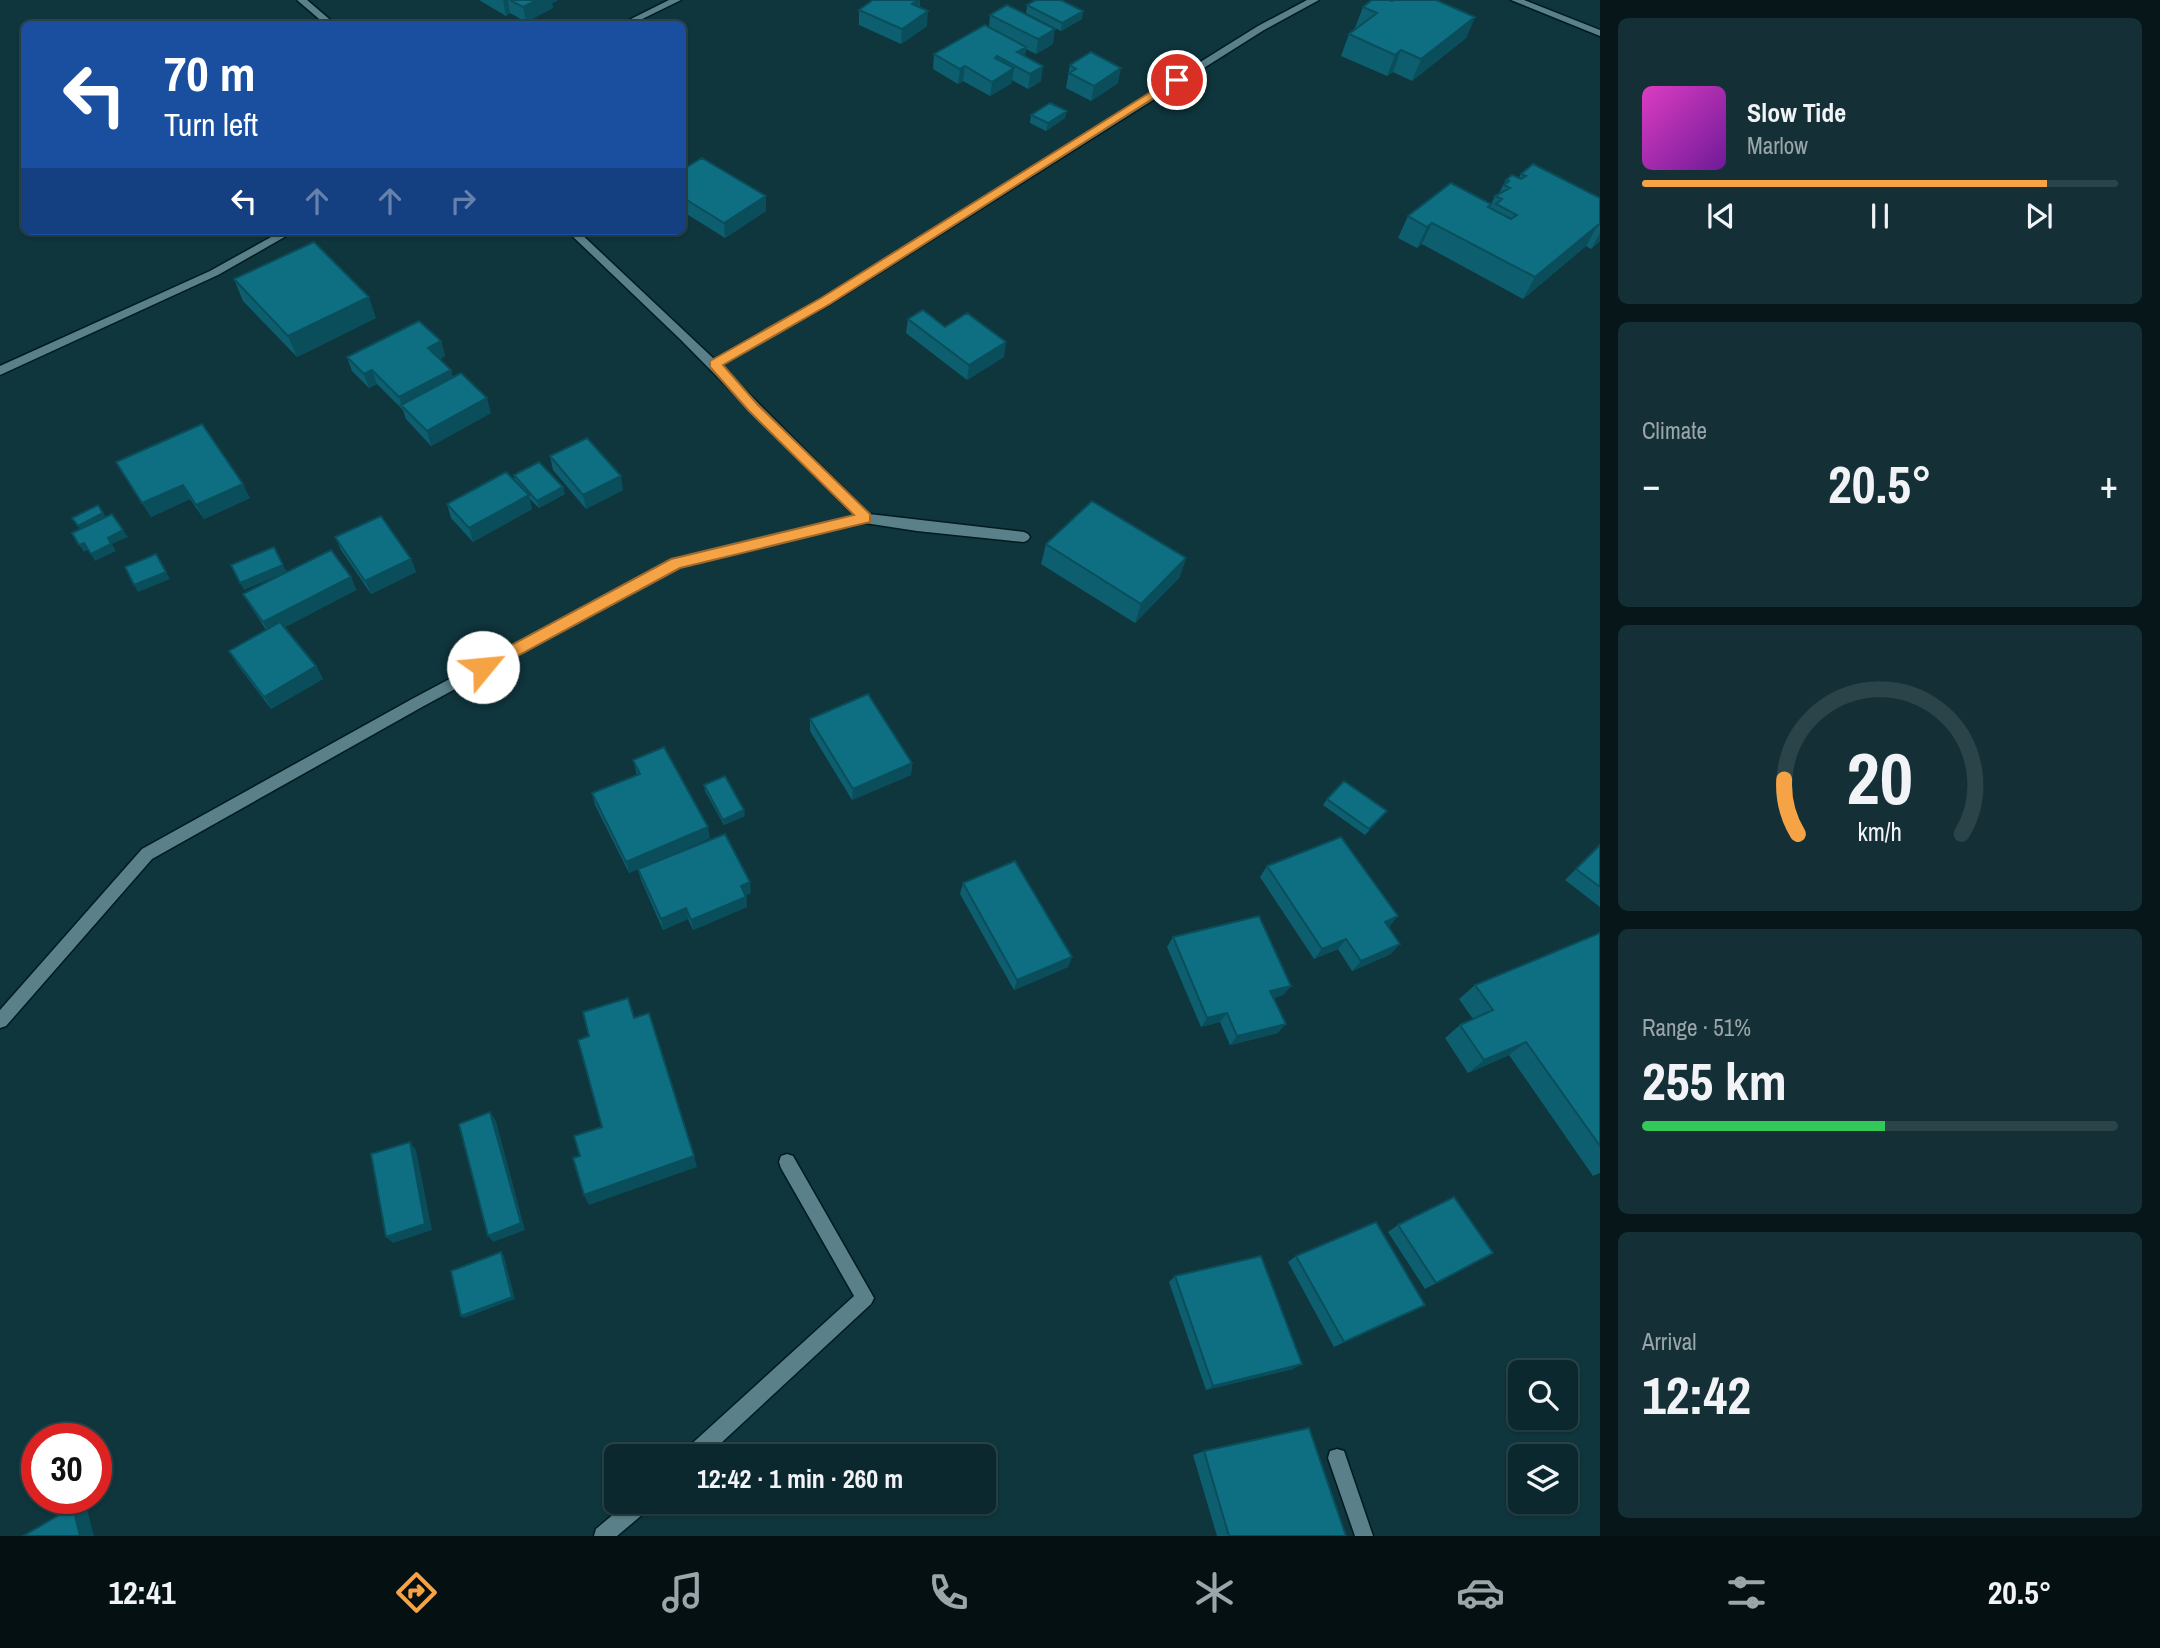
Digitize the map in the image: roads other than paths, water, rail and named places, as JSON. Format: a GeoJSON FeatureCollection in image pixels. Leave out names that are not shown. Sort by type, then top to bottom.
{"type":"FeatureCollection","features":[{"type":"Feature","properties":{"kind":"street"},"geometry":{"type":"LineString","coordinates":[[302,0],[326,21]]}},
{"type":"Feature","properties":{"kind":"street"},"geometry":{"type":"LineString","coordinates":[[632,21],[676,0]]}},
{"type":"Feature","properties":{"kind":"street"},"geometry":{"type":"LineString","coordinates":[[714,364],[826,301],[1261,27],[1314,0]]}},
{"type":"Feature","properties":{"kind":"street"},"geometry":{"type":"LineString","coordinates":[[1516,0],[1600,33]]}},
{"type":"Feature","properties":{"kind":"street"},"geometry":{"type":"LineString","coordinates":[[0,371],[214,273],[283,235]]}},
{"type":"Feature","properties":{"kind":"street"},"geometry":{"type":"LineString","coordinates":[[576,235],[714,364],[754,408],[865,518]]}},
{"type":"Feature","properties":{"kind":"street"},"geometry":{"type":"LineString","coordinates":[[0,1021],[147,854],[417,703],[677,563],[865,518],[1024,537]]}},
{"type":"Feature","properties":{"kind":"street"},"geometry":{"type":"LineString","coordinates":[[706,1444],[865,1298],[787,1163]]}},
{"type":"Feature","properties":{"kind":"street"},"geometry":{"type":"LineString","coordinates":[[1337,1458],[1364,1536]]}},
{"type":"Feature","properties":{"kind":"street"},"geometry":{"type":"LineString","coordinates":[[603,1536],[628,1514]]}}]}
